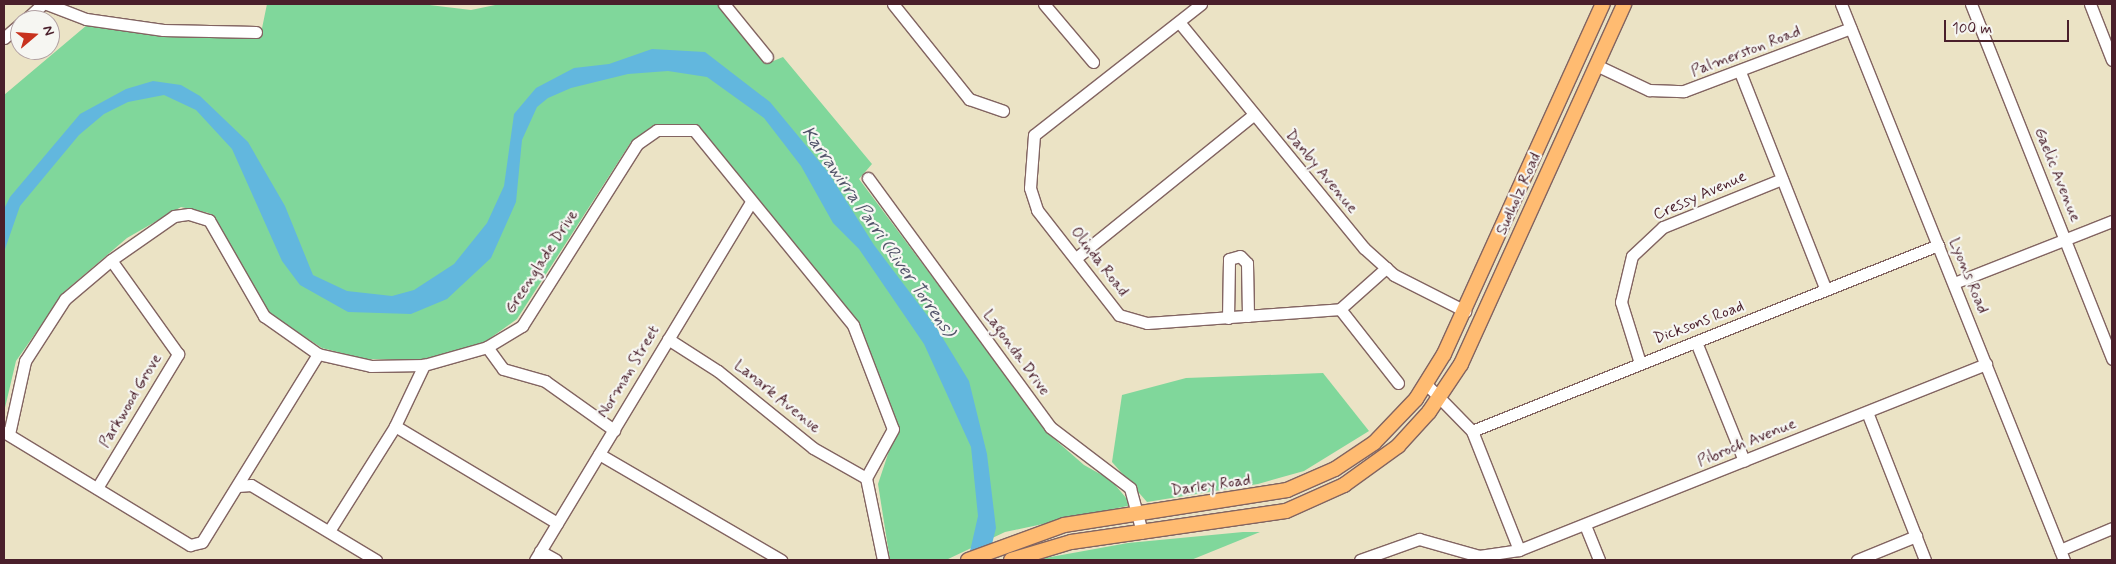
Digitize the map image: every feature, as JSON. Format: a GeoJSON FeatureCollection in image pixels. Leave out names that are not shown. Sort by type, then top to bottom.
{"type":"FeatureCollection","features":[{"type":"Feature","properties":{"kind":"main road","name":"Sudholz Road"},"geometry":{"type":"LineString","coordinates":[[1427,385],[1465,311],[1603,4]]}},
{"type":"Feature","properties":{"kind":"main road","name":"Sudholz Road"},"geometry":{"type":"LineString","coordinates":[[1440,397],[1479,323],[1624,4]]}},
{"type":"Feature","properties":{"kind":"main road"},"geometry":{"type":"LineString","coordinates":[[1547,128],[1564,136]]}},
{"type":"Feature","properties":{"kind":"main road"},"geometry":{"type":"LineString","coordinates":[[1465,311],[1479,323]]}},
{"type":"Feature","properties":{"kind":"main road","name":"Darley Road"},"geometry":{"type":"LineString","coordinates":[[968,560],[1009,542],[1064,525],[1253,499],[1320,477],[1374,443],[1427,385]]}},
{"type":"Feature","properties":{"kind":"main road"},"geometry":{"type":"LineString","coordinates":[[1011,560],[1071,542],[1266,516],[1320,498],[1386,456],[1440,397]]}},
{"type":"Feature","properties":{"kind":"street"},"geometry":{"type":"LineString","coordinates":[[47,4],[105,22],[163,30],[256,32]]}},
{"type":"Feature","properties":{"kind":"street"},"geometry":{"type":"LineString","coordinates":[[724,4],[767,57]]}},
{"type":"Feature","properties":{"kind":"street"},"geometry":{"type":"LineString","coordinates":[[892,4],[969,98],[1003,111]]}},
{"type":"Feature","properties":{"kind":"street"},"geometry":{"type":"LineString","coordinates":[[1044,4],[1093,62]]}},
{"type":"Feature","properties":{"kind":"street"},"geometry":{"type":"LineString","coordinates":[[1179,22],[1201,4]]}},
{"type":"Feature","properties":{"kind":"street","name":"Lyons Road"},"geometry":{"type":"LineString","coordinates":[[1841,4],[2062,555]]}},
{"type":"Feature","properties":{"kind":"street","name":"Gaelic Avenue"},"geometry":{"type":"LineString","coordinates":[[1971,4],[2112,359]]}},
{"type":"Feature","properties":{"kind":"street"},"geometry":{"type":"LineString","coordinates":[[2090,4],[2112,60]]}},
{"type":"Feature","properties":{"kind":"street","name":"Danby Avenue"},"geometry":{"type":"LineString","coordinates":[[1179,22],[1252,116],[1386,268],[1465,311]]}},
{"type":"Feature","properties":{"kind":"street","name":"Olinda Road"},"geometry":{"type":"LineString","coordinates":[[1179,22],[1034,135],[1030,188],[1037,210],[1119,315],[1147,323],[1340,309]]}},
{"type":"Feature","properties":{"kind":"street","name":"Palmerston Road"},"geometry":{"type":"LineString","coordinates":[[1596,65],[1660,92],[1696,89],[1851,28]]}},
{"type":"Feature","properties":{"kind":"street"},"geometry":{"type":"LineString","coordinates":[[1740,72],[1826,290]]}},
{"type":"Feature","properties":{"kind":"street"},"geometry":{"type":"LineString","coordinates":[[1076,258],[1252,116]]}},
{"type":"Feature","properties":{"kind":"street","name":"Greenglade Drive"},"geometry":{"type":"LineString","coordinates":[[6,433],[25,361],[44,328],[74,290],[111,260],[174,216],[189,214],[209,220],[264,316],[318,354],[371,366],[424,365],[487,347],[522,326],[637,144],[657,130],[694,130],[721,157],[752,202],[853,325],[893,429],[866,478]]}},
{"type":"Feature","properties":{"kind":"street","name":"Lagonda Drive"},"geometry":{"type":"LineString","coordinates":[[868,178],[1050,427],[1086,458],[1123,480],[1134,494],[1142,532]]}},
{"type":"Feature","properties":{"kind":"street","name":"Cressy Avenue"},"geometry":{"type":"LineString","coordinates":[[1640,363],[1621,302],[1632,256],[1664,227],[1782,179]]}},
{"type":"Feature","properties":{"kind":"street","name":"Norman Street"},"geometry":{"type":"LineString","coordinates":[[538,556],[752,202]]}},
{"type":"Feature","properties":{"kind":"street"},"geometry":{"type":"LineString","coordinates":[[1954,283],[2112,221]]}},
{"type":"Feature","properties":{"kind":"street","name":"Dicksons Road"},"geometry":{"type":"LineString","coordinates":[[1472,431],[1938,245]]}},
{"type":"Feature","properties":{"kind":"street"},"geometry":{"type":"LineString","coordinates":[[1228,318],[1229,259],[1240,256],[1247,263],[1248,316]]}},
{"type":"Feature","properties":{"kind":"street","name":"Parkwood Grove"},"geometry":{"type":"LineString","coordinates":[[97,488],[178,354],[111,260]]}},
{"type":"Feature","properties":{"kind":"street"},"geometry":{"type":"LineString","coordinates":[[1386,268],[1340,309],[1398,382]]}},
{"type":"Feature","properties":{"kind":"street","name":"Lanark Avenue"},"geometry":{"type":"LineString","coordinates":[[668,339],[718,371],[813,448],[866,478]]}},
{"type":"Feature","properties":{"kind":"street"},"geometry":{"type":"LineString","coordinates":[[1696,342],[1744,461]]}},
{"type":"Feature","properties":{"kind":"street"},"geometry":{"type":"LineString","coordinates":[[487,347],[503,369],[545,381],[614,430]]}},
{"type":"Feature","properties":{"kind":"street"},"geometry":{"type":"LineString","coordinates":[[6,433],[190,545],[202,542],[318,354]]}},
{"type":"Feature","properties":{"kind":"street","name":"Pibroch Avenue"},"geometry":{"type":"LineString","coordinates":[[1479,558],[1519,550],[1585,525],[1986,364]]}},
{"type":"Feature","properties":{"kind":"street"},"geometry":{"type":"LineString","coordinates":[[329,531],[394,426],[424,365]]}},
{"type":"Feature","properties":{"kind":"street"},"geometry":{"type":"LineString","coordinates":[[1427,385],[1472,431],[1519,550]]}},
{"type":"Feature","properties":{"kind":"street"},"geometry":{"type":"LineString","coordinates":[[1867,412],[1925,560]]}},
{"type":"Feature","properties":{"kind":"street"},"geometry":{"type":"LineString","coordinates":[[394,426],[557,523]]}},
{"type":"Feature","properties":{"kind":"street"},"geometry":{"type":"LineString","coordinates":[[599,454],[781,560]]}},
{"type":"Feature","properties":{"kind":"street"},"geometry":{"type":"LineString","coordinates":[[866,478],[883,560]]}},
{"type":"Feature","properties":{"kind":"street"},"geometry":{"type":"LineString","coordinates":[[238,486],[250,484],[376,560]]}},
{"type":"Feature","properties":{"kind":"street"},"geometry":{"type":"LineString","coordinates":[[1585,525],[1599,560]]}},
{"type":"Feature","properties":{"kind":"street"},"geometry":{"type":"LineString","coordinates":[[2062,555],[2112,528]]}},
{"type":"Feature","properties":{"kind":"street"},"geometry":{"type":"LineString","coordinates":[[1857,560],[1916,536]]}},
{"type":"Feature","properties":{"kind":"street"},"geometry":{"type":"LineString","coordinates":[[1360,560],[1419,538],[1479,558]]}},
{"type":"Feature","properties":{"kind":"street"},"geometry":{"type":"LineString","coordinates":[[538,556],[556,560]]}},
{"type":"Feature","properties":{"kind":"green space"},"geometry":{"type":"Polygon","coordinates":[[[267,4],[421,4],[471,10],[500,4],[717,4],[766,64],[783,57],[872,164],[859,179],[1052,437],[1084,465],[1111,480],[1132,505],[1005,532],[946,560],[890,560],[878,484],[896,430],[856,322],[696,124],[654,125],[631,142],[517,319],[482,344],[422,360],[365,359],[322,348],[265,311],[209,213],[181,207],[127,238],[65,291],[16,361],[4,412],[4,95],[46,60],[60,60],[60,48],[87,25],[260,38],[267,4]]]}},
{"type":"Feature","properties":{"kind":"green space"},"geometry":{"type":"Polygon","coordinates":[[[1323,373],[1369,431],[1304,471],[1258,484],[1147,502],[1112,462],[1122,395],[1186,378],[1323,373]]]}},
{"type":"Feature","properties":{"kind":"green space"},"geometry":{"type":"Polygon","coordinates":[[[1260,532],[1191,560],[1034,560],[1128,543],[1260,532]]]}},
{"type":"Feature","properties":{"kind":"water"},"geometry":{"type":"Polygon","coordinates":[[[652,49],[705,52],[770,102],[828,172],[874,245],[936,327],[969,381],[987,454],[996,528],[988,560],[968,560],[978,516],[971,447],[924,344],[859,249],[833,223],[801,166],[764,118],[707,77],[668,71],[628,74],[571,88],[548,98],[537,107],[522,140],[516,202],[491,258],[447,299],[411,314],[348,312],[300,285],[282,261],[232,149],[196,110],[164,95],[128,102],[104,114],[79,135],[20,206],[4,252],[4,209],[10,197],[80,114],[126,89],[153,81],[181,85],[200,96],[248,142],[285,206],[313,275],[347,291],[392,296],[414,290],[454,264],[487,223],[504,186],[514,114],[536,88],[574,68],[609,64],[652,49]]]}},
{"type":"Feature","properties":{"kind":"water label","name":"Karrawirra Parri (River Torrens)"},"geometry":{"type":"Point","coordinates":[878,232]}}]}
